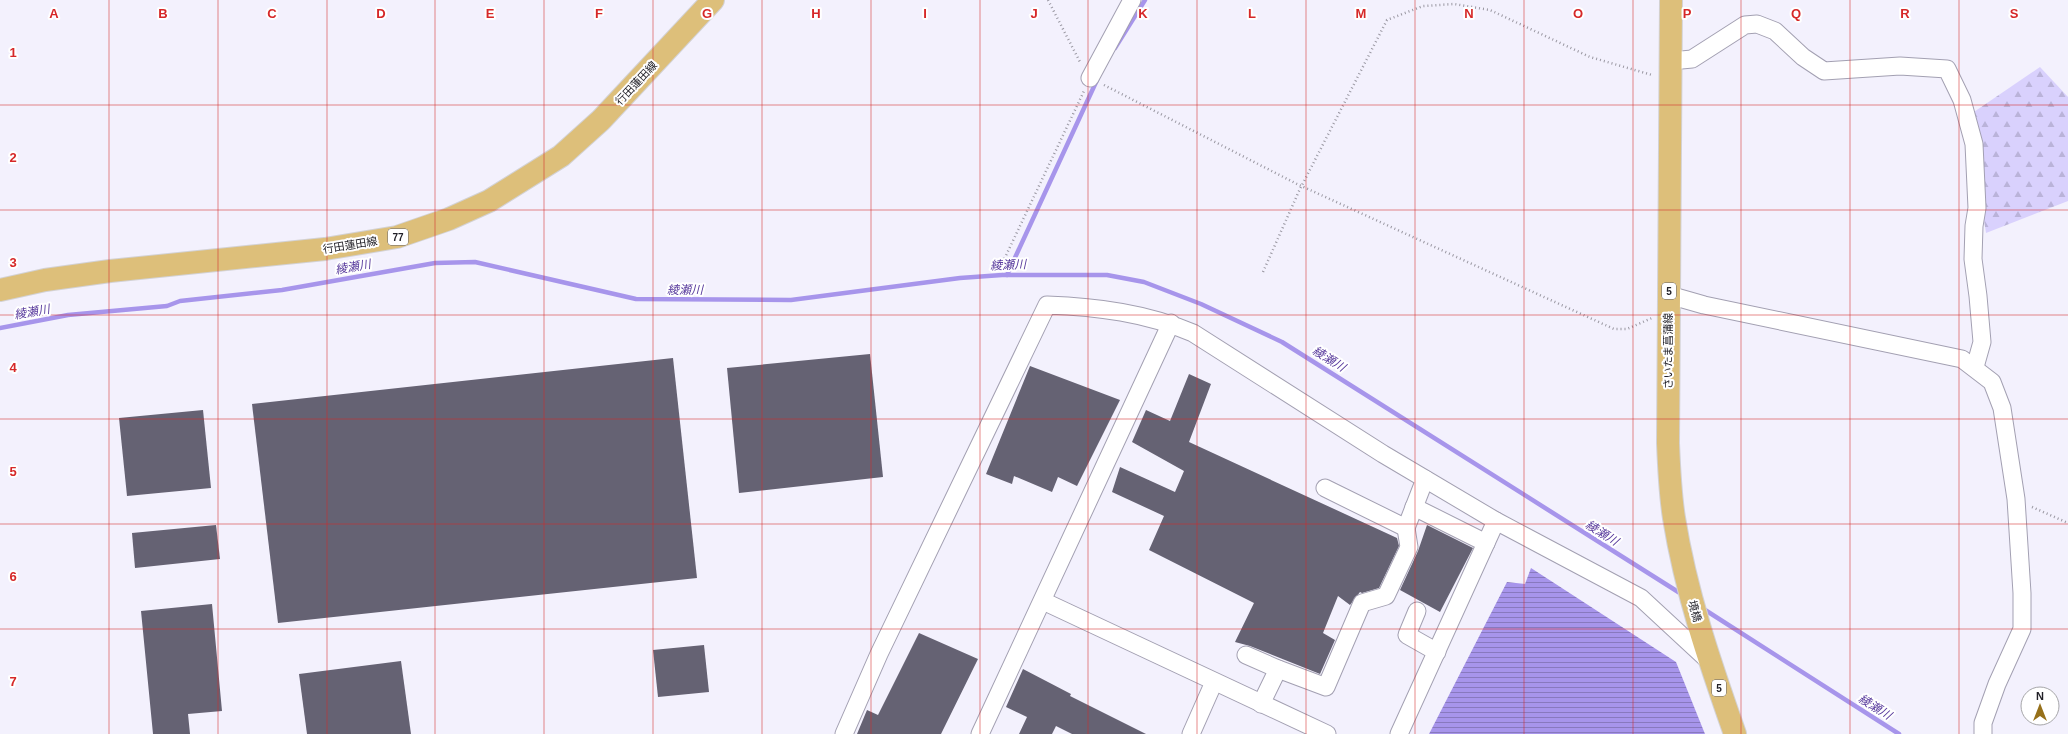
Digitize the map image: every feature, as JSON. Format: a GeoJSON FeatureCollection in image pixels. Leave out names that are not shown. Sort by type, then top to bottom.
{"type":"FeatureCollection","features":[{"type":"Feature","properties":{"kind":"main road","name":"行田蓮田線"},"geometry":{"type":"LineString","coordinates":[[0,290],[45,280],[96,273],[325,249],[397,237],[449,219],[489,201],[561,156],[601,120],[713,0]]}},
{"type":"Feature","properties":{"kind":"main road","name":"さいたま菖蒲線"},"geometry":{"type":"LineString","coordinates":[[1672,0],[1670,70],[1668,443],[1670,484],[1674,518],[1686,580]]}},
{"type":"Feature","properties":{"kind":"main road","name":"境橋"},"geometry":{"type":"LineString","coordinates":[[1686,580],[1706,651]]}},
{"type":"Feature","properties":{"kind":"main road","name":"5"},"geometry":{"type":"LineString","coordinates":[[1706,651],[1735,734]]}},
{"type":"Feature","properties":{"kind":"street"},"geometry":{"type":"LineString","coordinates":[[1090,78],[1132,0]]}},
{"type":"Feature","properties":{"kind":"street"},"geometry":{"type":"LineString","coordinates":[[1670,70],[1692,59],[1745,24],[1758,24],[1775,31],[1803,57],[1824,70],[1900,66],[1947,69],[1962,100],[1974,144],[1977,208],[1973,259],[1982,342],[1975,367]]}},
{"type":"Feature","properties":{"kind":"street"},"geometry":{"type":"LineString","coordinates":[[1668,302],[1704,305],[1962,359],[1975,367],[1992,382],[2002,408],[2016,499],[2022,629],[1997,684],[1983,723],[1983,734]]}},
{"type":"Feature","properties":{"kind":"street"},"geometry":{"type":"LineString","coordinates":[[844,734],[883,647],[1047,305],[1096,307],[1139,314],[1171,323],[1193,333],[1383,454],[1496,521],[1641,598],[1706,651]]}},
{"type":"Feature","properties":{"kind":"street"},"geometry":{"type":"LineString","coordinates":[[980,734],[1171,323]]}},
{"type":"Feature","properties":{"kind":"street"},"geometry":{"type":"LineString","coordinates":[[1246,655],[1326,687],[1362,604],[1386,596],[1409,547],[1406,528],[1425,479]]}},
{"type":"Feature","properties":{"kind":"street"},"geometry":{"type":"LineString","coordinates":[[1325,488],[1406,528]]}},
{"type":"Feature","properties":{"kind":"street"},"geometry":{"type":"LineString","coordinates":[[1414,507],[1486,543]]}},
{"type":"Feature","properties":{"kind":"street"},"geometry":{"type":"LineString","coordinates":[[1399,734],[1496,521]]}},
{"type":"Feature","properties":{"kind":"street"},"geometry":{"type":"LineString","coordinates":[[1043,601],[1326,734]]}},
{"type":"Feature","properties":{"kind":"street"},"geometry":{"type":"LineString","coordinates":[[1417,611],[1406,635],[1437,652]]}},
{"type":"Feature","properties":{"kind":"street"},"geometry":{"type":"LineString","coordinates":[[1261,704],[1278,668]]}},
{"type":"Feature","properties":{"kind":"street"},"geometry":{"type":"LineString","coordinates":[[1191,734],[1214,682]]}},
{"type":"Feature","properties":{"kind":"path"},"geometry":{"type":"LineString","coordinates":[[1048,0],[1078,60],[1090,78],[1297,184],[1614,329],[1627,329],[1668,302]]}},
{"type":"Feature","properties":{"kind":"path"},"geometry":{"type":"LineString","coordinates":[[1263,272],[1299,191],[1387,20],[1423,6],[1454,4],[1490,10],[1590,57],[1670,70]]}},
{"type":"Feature","properties":{"kind":"path"},"geometry":{"type":"LineString","coordinates":[[1002,266],[1090,78]]}},
{"type":"Feature","properties":{"kind":"path"},"geometry":{"type":"LineString","coordinates":[[2016,499],[2068,523]]}},
{"type":"Feature","properties":{"kind":"green space"},"geometry":{"type":"Polygon","coordinates":[[[2040,67],[2068,97],[2068,201],[1986,233],[1968,116],[2040,67]]]}},
{"type":"Feature","properties":{"kind":"shaded area"},"geometry":{"type":"Polygon","coordinates":[[[1531,568],[1676,662],[1705,734],[1429,734],[1507,582],[1525,584],[1531,568]]]}},
{"type":"Feature","properties":{"kind":"building"},"geometry":{"type":"Polygon","coordinates":[[[870,354],[883,477],[739,493],[727,368],[870,354]]]}},
{"type":"Feature","properties":{"kind":"building"},"geometry":{"type":"Polygon","coordinates":[[[673,358],[697,578],[278,623],[252,404],[673,358]]]}},
{"type":"Feature","properties":{"kind":"building"},"geometry":{"type":"Polygon","coordinates":[[[1030,366],[1120,400],[1077,486],[1058,477],[1052,492],[1014,476],[1012,484],[986,474],[1030,366]]]}},
{"type":"Feature","properties":{"kind":"building"},"geometry":{"type":"Polygon","coordinates":[[[1189,374],[1211,384],[1189,442],[1397,538],[1399,546],[1379,588],[1362,593],[1360,592],[1350,605],[1338,596],[1323,633],[1335,640],[1320,674],[1250,646],[1235,642],[1254,603],[1149,550],[1164,516],[1112,492],[1120,467],[1175,492],[1184,471],[1132,442],[1146,410],[1170,421],[1189,374]]]}},
{"type":"Feature","properties":{"kind":"building"},"geometry":{"type":"Polygon","coordinates":[[[203,410],[211,488],[127,496],[119,418],[203,410]]]}},
{"type":"Feature","properties":{"kind":"building"},"geometry":{"type":"Polygon","coordinates":[[[216,525],[220,559],[135,568],[132,533],[216,525]]]}},
{"type":"Feature","properties":{"kind":"building"},"geometry":{"type":"Polygon","coordinates":[[[1427,525],[1473,548],[1440,612],[1400,590],[1418,551],[1427,525]]]}},
{"type":"Feature","properties":{"kind":"building"},"geometry":{"type":"Polygon","coordinates":[[[212,604],[222,711],[188,714],[190,734],[153,734],[141,611],[212,604]]]}},
{"type":"Feature","properties":{"kind":"building"},"geometry":{"type":"Polygon","coordinates":[[[919,633],[978,659],[941,734],[857,734],[867,710],[878,715],[919,633]]]}},
{"type":"Feature","properties":{"kind":"building"},"geometry":{"type":"Polygon","coordinates":[[[704,645],[709,692],[658,697],[653,650],[704,645]]]}},
{"type":"Feature","properties":{"kind":"building"},"geometry":{"type":"Polygon","coordinates":[[[401,661],[411,734],[307,734],[299,674],[401,661]]]}},
{"type":"Feature","properties":{"kind":"building"},"geometry":{"type":"Polygon","coordinates":[[[1023,669],[1071,694],[1070,696],[1146,734],[1072,734],[1056,726],[1052,734],[1019,734],[1027,717],[1006,707],[1023,669]]]}},
{"type":"Feature","properties":{"kind":"waterway"},"geometry":{"type":"LineString","coordinates":[[1115,48],[1145,0]]}},
{"type":"Feature","properties":{"kind":"waterway"},"geometry":{"type":"LineString","coordinates":[[1007,275],[1097,80]]}},
{"type":"Feature","properties":{"kind":"waterway","name":"綾瀬川"},"geometry":{"type":"LineString","coordinates":[[0,328],[68,315],[167,306],[180,301],[282,290],[435,263],[475,262],[636,299],[791,300],[960,278],[1002,275],[1107,275],[1144,282],[1201,304],[1282,342],[1683,595]]}},
{"type":"Feature","properties":{"kind":"waterway","name":"綾瀬川"},"geometry":{"type":"LineString","coordinates":[[1702,608],[1899,734]]}}]}
